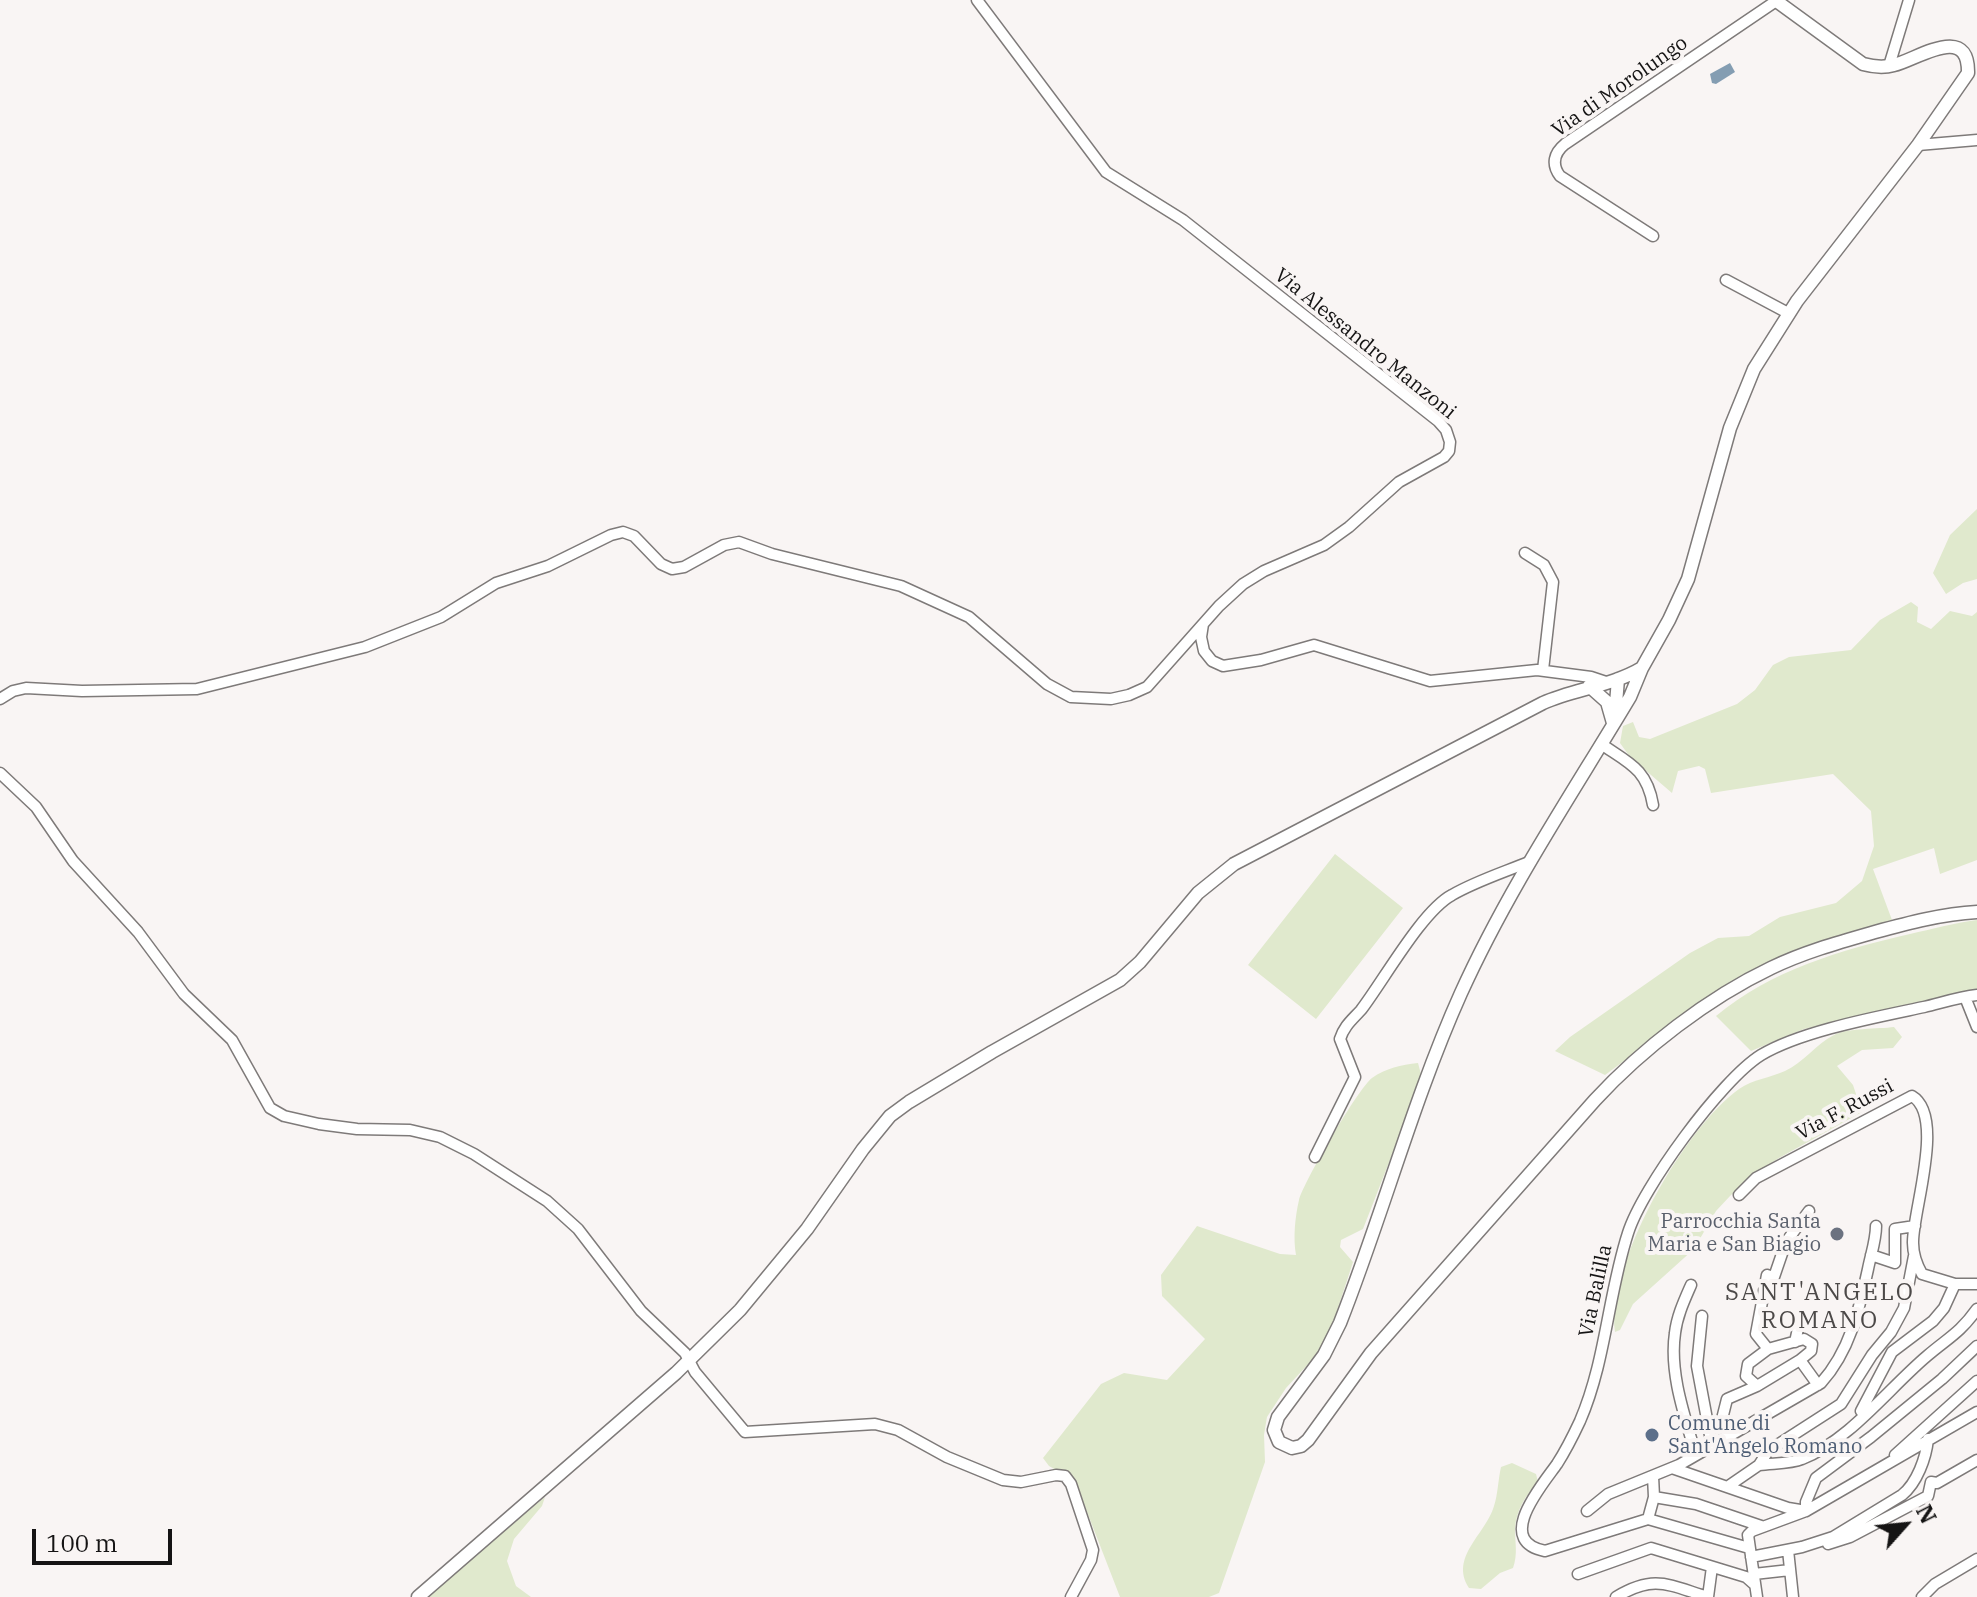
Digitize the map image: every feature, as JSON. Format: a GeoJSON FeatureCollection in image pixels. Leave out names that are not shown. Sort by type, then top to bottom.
{"type":"FeatureCollection","features":[{"type":"Feature","properties":{"kind":"street","name":"Via Alessandro Manzoni"},"geometry":{"type":"LineString","coordinates":[[0,699],[26,688],[82,691],[197,689],[374,645],[441,617],[491,585],[557,562],[619,532],[634,536],[661,564],[672,569],[684,567],[727,544],[739,542],[772,554],[901,586],[969,617],[1064,695],[1078,699],[1111,699],[1147,687],[1203,624],[1247,581],[1324,545],[1349,527],[1399,482],[1444,457],[1450,447],[1448,434],[1438,421],[1183,220],[1106,172],[977,0]]}},
{"type":"Feature","properties":{"kind":"street"},"geometry":{"type":"LineString","coordinates":[[1889,66],[1909,0]]}},
{"type":"Feature","properties":{"kind":"street"},"geometry":{"type":"LineString","coordinates":[[1776,1],[1859,62],[1889,66],[1944,46],[1959,51],[1968,62],[1966,79],[1788,313],[1759,360],[1739,402],[1688,579],[1675,610],[1642,668],[1625,706],[1480,954],[1439,1047],[1340,1323],[1324,1355],[1275,1423],[1275,1436],[1285,1447],[1297,1448],[1308,1440],[1371,1353],[1584,1111],[1616,1077],[1665,1037],[1736,988],[1789,960],[1904,924],[1977,912]]}},
{"type":"Feature","properties":{"kind":"street","name":"Via di Morolungo"},"geometry":{"type":"LineString","coordinates":[[1653,236],[1560,176],[1554,167],[1556,153],[1776,1]]}},
{"type":"Feature","properties":{"kind":"street"},"geometry":{"type":"LineString","coordinates":[[1918,145],[1977,140]]}},
{"type":"Feature","properties":{"kind":"street"},"geometry":{"type":"LineString","coordinates":[[1726,280],[1788,313]]}},
{"type":"Feature","properties":{"kind":"street"},"geometry":{"type":"LineString","coordinates":[[1525,553],[1544,565],[1553,582],[1543,670]]}},
{"type":"Feature","properties":{"kind":"street"},"geometry":{"type":"LineString","coordinates":[[1203,624],[1201,637],[1204,651],[1212,661],[1223,666],[1261,660],[1314,645],[1430,681],[1543,670],[1612,681],[1626,690],[1625,706]]}},
{"type":"Feature","properties":{"kind":"street"},"geometry":{"type":"LineString","coordinates":[[418,1597],[690,1361],[762,1285],[815,1219],[869,1141],[903,1106],[1126,976],[1198,893],[1234,864],[1535,707],[1642,668]]}},
{"type":"Feature","properties":{"kind":"street"},"geometry":{"type":"LineString","coordinates":[[1612,681],[1613,723]]}},
{"type":"Feature","properties":{"kind":"street"},"geometry":{"type":"LineString","coordinates":[[1589,686],[1607,702],[1613,723]]}},
{"type":"Feature","properties":{"kind":"street"},"geometry":{"type":"LineString","coordinates":[[1601,744],[1643,774],[1653,805]]}},
{"type":"Feature","properties":{"kind":"street"},"geometry":{"type":"LineString","coordinates":[[0,773],[36,807],[73,861],[138,932],[184,994],[232,1040],[270,1108],[284,1116],[319,1124],[425,1133],[445,1139],[474,1154],[564,1214],[641,1311],[690,1361],[695,1372],[737,1424],[748,1432],[880,1425],[898,1430],[947,1457],[1003,1480],[1021,1482],[1065,1476],[1071,1484],[1094,1554],[1071,1597]]}},
{"type":"Feature","properties":{"kind":"street"},"geometry":{"type":"LineString","coordinates":[[1315,1157],[1355,1077],[1340,1039],[1344,1028],[1361,1010],[1426,917],[1439,904],[1451,895],[1533,860]]}},
{"type":"Feature","properties":{"kind":"street"},"geometry":{"type":"LineString","coordinates":[[1971,996],[1977,1027]]}},
{"type":"Feature","properties":{"kind":"street","name":"Via Balilla"},"geometry":{"type":"LineString","coordinates":[[1648,1519],[1545,1551],[1530,1544],[1523,1525],[1530,1501],[1567,1446],[1587,1403],[1625,1243],[1644,1195],[1698,1121],[1736,1075],[1757,1057],[1794,1040],[1971,996]]}},
{"type":"Feature","properties":{"kind":"street","name":"Via F. Russi"},"geometry":{"type":"LineString","coordinates":[[1727,1487],[1759,1465],[1768,1451],[1841,1404],[1904,1308],[1924,1180],[1927,1136],[1920,1104],[1912,1096],[1756,1178],[1739,1195]]}},
{"type":"Feature","properties":{"kind":"street"},"geometry":{"type":"LineString","coordinates":[[1768,1349],[1756,1334],[1767,1275],[1774,1277],[1786,1242],[1809,1211]]}},
{"type":"Feature","properties":{"kind":"street"},"geometry":{"type":"LineString","coordinates":[[1587,1511],[1608,1494],[1672,1468],[1818,1385],[1832,1371],[1851,1335],[1876,1226]]}},
{"type":"Feature","properties":{"kind":"street"},"geometry":{"type":"LineString","coordinates":[[1871,1255],[1895,1263],[1895,1229],[1915,1226]]}},
{"type":"Feature","properties":{"kind":"street"},"geometry":{"type":"LineString","coordinates":[[1914,1254],[1922,1274],[1955,1284],[1977,1284]]}},
{"type":"Feature","properties":{"kind":"street"},"geometry":{"type":"LineString","coordinates":[[1850,1430],[1892,1352],[1939,1315],[1955,1284]]}},
{"type":"Feature","properties":{"kind":"street"},"geometry":{"type":"LineString","coordinates":[[1691,1285],[1676,1323],[1673,1347],[1679,1392],[1696,1455]]}},
{"type":"Feature","properties":{"kind":"street"},"geometry":{"type":"LineString","coordinates":[[1759,1465],[1801,1460],[1850,1430],[1928,1354],[1963,1329],[1977,1309]]}},
{"type":"Feature","properties":{"kind":"street"},"geometry":{"type":"LineString","coordinates":[[1702,1316],[1697,1366],[1712,1446]]}},
{"type":"Feature","properties":{"kind":"street"},"geometry":{"type":"LineString","coordinates":[[1795,1342],[1799,1324]]}},
{"type":"Feature","properties":{"kind":"street"},"geometry":{"type":"LineString","coordinates":[[1729,1437],[1721,1423],[1727,1399],[1757,1386],[1800,1360],[1811,1351],[1812,1344],[1804,1339],[1768,1349],[1748,1364],[1746,1376],[1757,1386]]}},
{"type":"Feature","properties":{"kind":"street"},"geometry":{"type":"LineString","coordinates":[[1806,1511],[1806,1502],[1816,1478],[1883,1428],[1977,1346]]}},
{"type":"Feature","properties":{"kind":"street"},"geometry":{"type":"LineString","coordinates":[[1800,1360],[1818,1385]]}},
{"type":"Feature","properties":{"kind":"street"},"geometry":{"type":"LineString","coordinates":[[1890,1464],[1898,1451],[1977,1381]]}},
{"type":"Feature","properties":{"kind":"street"},"geometry":{"type":"LineString","coordinates":[[1757,1597],[1748,1535],[1761,1526],[1806,1511],[1977,1412]]}},
{"type":"Feature","properties":{"kind":"street"},"geometry":{"type":"LineString","coordinates":[[1788,1554],[1833,1537],[1902,1495],[1911,1487],[1928,1439]]}},
{"type":"Feature","properties":{"kind":"street"},"geometry":{"type":"LineString","coordinates":[[1653,1476],[1654,1497],[1648,1519],[1750,1552],[1788,1554],[1850,1537],[1928,1496],[1931,1482],[1937,1483],[1977,1460]]}},
{"type":"Feature","properties":{"kind":"street"},"geometry":{"type":"LineString","coordinates":[[1672,1468],[1788,1508],[1806,1511]]}},
{"type":"Feature","properties":{"kind":"street"},"geometry":{"type":"LineString","coordinates":[[1654,1497],[1696,1504],[1761,1526]]}},
{"type":"Feature","properties":{"kind":"street"},"geometry":{"type":"LineString","coordinates":[[1578,1574],[1651,1548],[1754,1580],[1790,1570]]}},
{"type":"Feature","properties":{"kind":"street"},"geometry":{"type":"LineString","coordinates":[[1788,1554],[1793,1597]]}},
{"type":"Feature","properties":{"kind":"street"},"geometry":{"type":"LineString","coordinates":[[1922,1597],[1935,1584],[1977,1559]]}},
{"type":"Feature","properties":{"kind":"street"},"geometry":{"type":"LineString","coordinates":[[1616,1597],[1647,1583],[1658,1582],[1708,1597],[1712,1567]]}},
{"type":"Feature","properties":{"kind":"green space"},"geometry":{"type":"Polygon","coordinates":[[[1977,509],[1977,579],[1963,583],[1946,594],[1933,573],[1950,535],[1977,509]]]}},
{"type":"Feature","properties":{"kind":"green space"},"geometry":{"type":"Polygon","coordinates":[[[1911,602],[1918,607],[1917,622],[1931,629],[1950,611],[1972,616],[1977,612],[1977,860],[1940,874],[1934,848],[1873,869],[1892,920],[1794,954],[1701,1004],[1605,1075],[1555,1051],[1570,1037],[1690,953],[1718,938],[1749,936],[1780,917],[1836,903],[1862,881],[1874,846],[1871,811],[1833,774],[1711,793],[1705,769],[1699,766],[1678,771],[1672,793],[1630,757],[1620,743],[1623,726],[1633,722],[1639,737],[1650,739],[1737,704],[1755,690],[1773,665],[1789,657],[1851,650],[1880,620],[1911,602]]]}},
{"type":"Feature","properties":{"kind":"green space"},"geometry":{"type":"Polygon","coordinates":[[[1335,854],[1403,908],[1316,1019],[1248,965],[1335,854]]]}},
{"type":"Feature","properties":{"kind":"green space"},"geometry":{"type":"Polygon","coordinates":[[[1977,920],[1977,989],[1804,1029],[1751,1051],[1716,1016],[1760,986],[1808,964],[1884,940],[1977,920]]]}},
{"type":"Feature","properties":{"kind":"green space"},"geometry":{"type":"Polygon","coordinates":[[[1894,1027],[1902,1037],[1893,1048],[1862,1050],[1837,1066],[1853,1085],[1862,1112],[1779,1158],[1731,1195],[1716,1211],[1694,1249],[1633,1304],[1620,1330],[1615,1332],[1615,1304],[1636,1236],[1673,1165],[1718,1108],[1744,1086],[1792,1068],[1834,1035],[1894,1027]]]}},
{"type":"Feature","properties":{"kind":"green space"},"geometry":{"type":"Polygon","coordinates":[[[1418,1063],[1422,1078],[1363,1229],[1341,1240],[1340,1247],[1353,1262],[1326,1345],[1286,1388],[1267,1417],[1265,1462],[1219,1593],[1209,1597],[1120,1597],[1075,1481],[1049,1466],[1043,1458],[1101,1384],[1124,1373],[1167,1380],[1205,1339],[1162,1296],[1161,1275],[1197,1226],[1280,1254],[1296,1255],[1295,1228],[1299,1200],[1344,1116],[1372,1078],[1394,1068],[1418,1063]]]}},
{"type":"Feature","properties":{"kind":"green space"},"geometry":{"type":"Polygon","coordinates":[[[1512,1463],[1536,1474],[1538,1482],[1517,1515],[1513,1568],[1500,1573],[1481,1589],[1469,1588],[1464,1577],[1466,1556],[1494,1506],[1501,1467],[1512,1463]]]}},
{"type":"Feature","properties":{"kind":"green space"},"geometry":{"type":"Polygon","coordinates":[[[545,1497],[542,1506],[514,1539],[507,1561],[516,1586],[531,1597],[424,1597],[545,1497]]]}},
{"type":"Feature","properties":{"kind":"water"},"geometry":{"type":"Polygon","coordinates":[[[1730,63],[1735,72],[1716,84],[1712,83],[1710,74],[1730,63]]]}},
{"type":"Feature","properties":{"kind":"place","name":"Parrocchia Santa Maria e San Biagio"},"geometry":{"type":"Point","coordinates":[1837,1234]}},
{"type":"Feature","properties":{"kind":"place","name":"Comune di Sant'Angelo Romano"},"geometry":{"type":"Point","coordinates":[1652,1435]}},
{"type":"Feature","properties":{"kind":"district","name":"SANT'ANGELO ROMANO"},"geometry":{"type":"Point","coordinates":[1820,1307]}}]}
